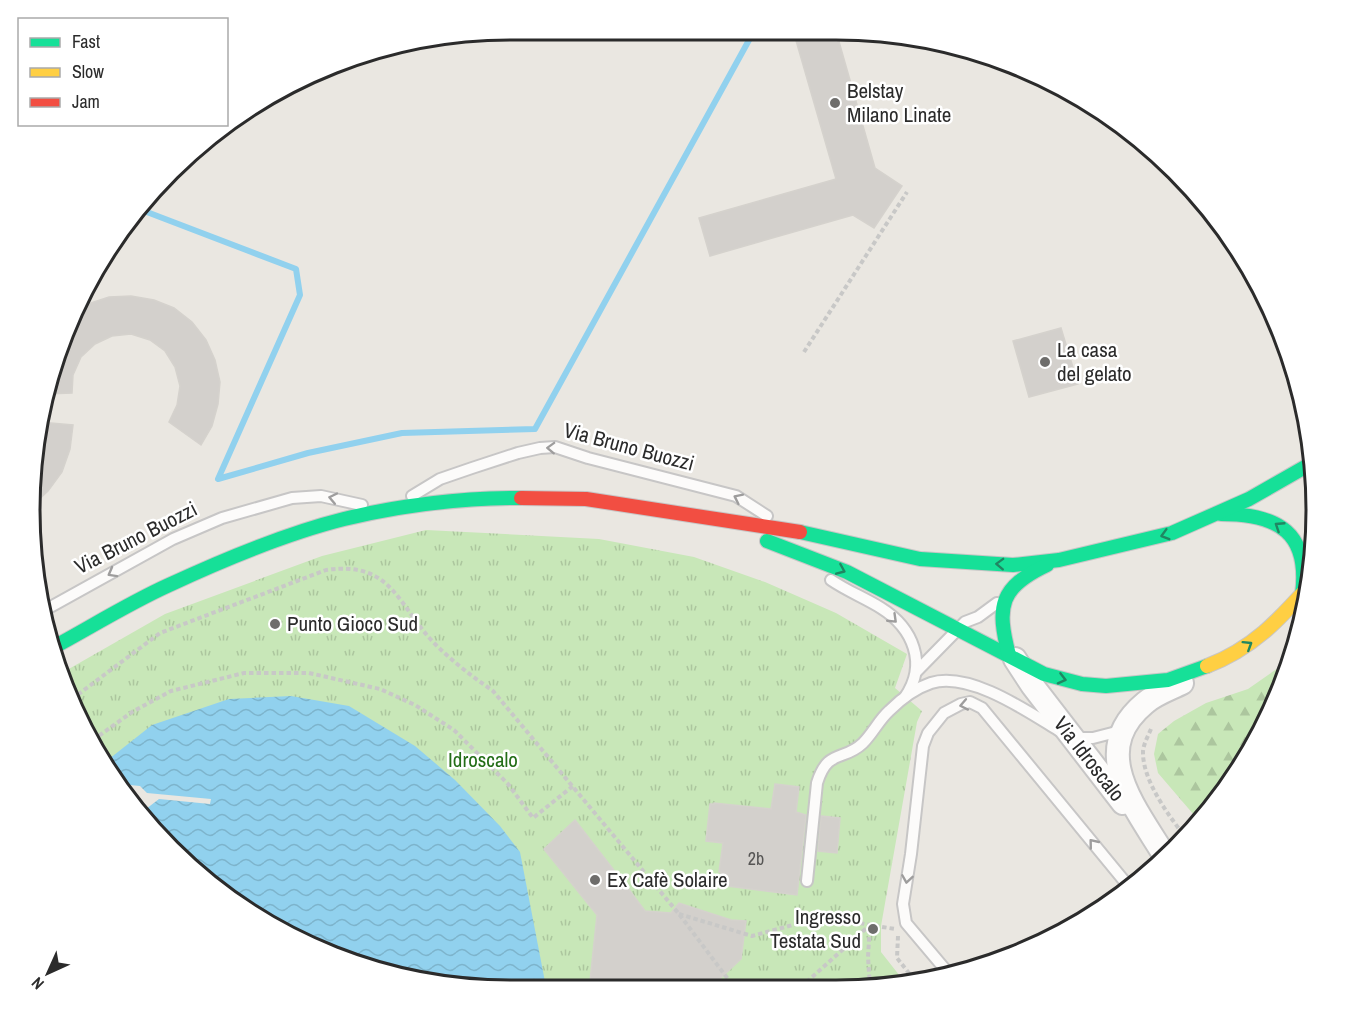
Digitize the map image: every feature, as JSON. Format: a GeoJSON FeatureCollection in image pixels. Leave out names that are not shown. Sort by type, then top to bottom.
{"type":"FeatureCollection","features":[{"type":"Feature","properties":{"kind":"main road"},"geometry":{"type":"LineString","coordinates":[[1012,656],[1001,626],[1005,598],[1013,585],[1027,573],[1059,560],[1172,533],[1220,514],[1304,468]]}},
{"type":"Feature","properties":{"kind":"main road","name":"Via Bruno Buozzi"},"geometry":{"type":"LineString","coordinates":[[60,644],[167,586],[260,546],[344,519],[390,510],[482,498],[586,499],[646,507],[788,529],[920,559],[1013,565],[1059,560]]}},
{"type":"Feature","properties":{"kind":"main road","name":"Via Bruno Buozzi"},"geometry":{"type":"LineString","coordinates":[[646,507],[773,543],[847,572],[1044,674],[1082,684],[1127,686],[1168,680],[1223,660],[1274,627],[1297,600]]}},
{"type":"Feature","properties":{"kind":"main road"},"geometry":{"type":"LineString","coordinates":[[1220,514],[1247,513],[1277,523],[1297,541],[1303,563]]}},
{"type":"Feature","properties":{"kind":"street","name":"Via Idroscalo"},"geometry":{"type":"LineString","coordinates":[[1012,656],[1032,686],[1160,851]]}},
{"type":"Feature","properties":{"kind":"street","name":"Via Idroscalo"},"geometry":{"type":"LineString","coordinates":[[1161,850],[1120,777],[1118,756],[1124,730],[1146,702],[1223,660]]}},
{"type":"Feature","properties":{"kind":"lane","name":"Via Bruno Buozzi"},"geometry":{"type":"LineString","coordinates":[[51,607],[173,539],[222,518],[292,498],[321,496],[390,510],[440,479],[540,448],[555,447],[588,458],[736,496],[788,529]]}},
{"type":"Feature","properties":{"kind":"lane"},"geometry":{"type":"LineString","coordinates":[[773,543],[891,615],[902,627],[913,644],[917,671],[905,697]]}},
{"type":"Feature","properties":{"kind":"lane"},"geometry":{"type":"LineString","coordinates":[[917,671],[965,622],[1005,598]]}},
{"type":"Feature","properties":{"kind":"lane"},"geometry":{"type":"LineString","coordinates":[[807,881],[817,783],[821,770],[830,760],[863,743],[887,712],[905,697],[930,684],[950,682],[974,686],[1022,709],[1073,738],[1093,738],[1124,730]]}},
{"type":"Feature","properties":{"kind":"lane"},"geometry":{"type":"LineString","coordinates":[[943,967],[906,923],[903,904],[923,746],[935,723],[952,708],[970,702],[982,708],[1125,882]]}},
{"type":"Feature","properties":{"kind":"path"},"geometry":{"type":"LineString","coordinates":[[804,352],[907,192]]}},
{"type":"Feature","properties":{"kind":"path"},"geometry":{"type":"LineString","coordinates":[[78,694],[160,633],[326,570],[341,568],[369,573],[389,585],[434,643],[459,666],[493,691],[679,914],[729,981]]}},
{"type":"Feature","properties":{"kind":"path"},"geometry":{"type":"LineString","coordinates":[[98,736],[132,712],[171,691],[244,673],[309,673],[380,688],[415,705],[454,730],[508,784],[533,818],[573,786]]}},
{"type":"Feature","properties":{"kind":"path"},"geometry":{"type":"LineString","coordinates":[[1153,725],[1143,751],[1148,777],[1155,792],[1181,830]]}},
{"type":"Feature","properties":{"kind":"path"},"geometry":{"type":"LineString","coordinates":[[679,914],[752,936],[826,916],[898,930],[897,958],[910,974]]}},
{"type":"Feature","properties":{"kind":"path"},"geometry":{"type":"LineString","coordinates":[[808,981],[870,925]]}},
{"type":"Feature","properties":{"kind":"path"},"geometry":{"type":"LineString","coordinates":[[869,979],[870,925]]}},
{"type":"Feature","properties":{"kind":"green space","name":"Idroscalo"},"geometry":{"type":"Polygon","coordinates":[[[426,530],[599,539],[694,557],[765,582],[836,613],[907,654],[895,688],[922,711],[917,722],[881,926],[881,952],[900,976],[837,981],[510,981],[449,976],[389,964],[331,945],[275,918],[224,883],[178,843],[138,797],[103,745],[68,669],[165,614],[322,556],[426,530]]]}},
{"type":"Feature","properties":{"kind":"green space"},"geometry":{"type":"Polygon","coordinates":[[[1281,665],[1244,746],[1194,815],[1158,773],[1154,754],[1158,734],[1174,721],[1206,703],[1248,689],[1281,665]]]}},
{"type":"Feature","properties":{"kind":"water","name":"Idroscalo"},"geometry":{"type":"Polygon","coordinates":[[[291,696],[349,706],[415,746],[455,780],[500,826],[520,852],[545,981],[510,981],[449,976],[359,956],[275,918],[201,864],[157,820],[111,758],[152,725],[229,699],[291,696]]]}},
{"type":"Feature","properties":{"kind":"pier"},"geometry":{"type":"Polygon","coordinates":[[[130,785],[140,786],[147,793],[211,799],[210,804],[159,799],[147,808],[130,785]]]}},
{"type":"Feature","properties":{"kind":"building","name":"Belstay Milano Linate"},"geometry":{"type":"Polygon","coordinates":[[[796,40],[839,40],[875,168],[902,186],[874,228],[853,215],[710,256],[699,218],[836,179],[796,40]]]}},
{"type":"Feature","properties":{"kind":"building"},"geometry":{"type":"Polygon","coordinates":[[[131,296],[154,300],[174,308],[192,322],[206,340],[215,360],[220,382],[218,404],[212,426],[201,445],[169,422],[177,405],[180,386],[175,367],[165,351],[150,340],[131,334],[112,336],[95,344],[81,357],[73,375],[72,393],[56,394],[65,359],[89,304],[109,297],[131,296]]]}},
{"type":"Feature","properties":{"kind":"building","name":"La casa del gelato"},"geometry":{"type":"Polygon","coordinates":[[[1061,328],[1078,384],[1029,397],[1013,341],[1061,328]]]}},
{"type":"Feature","properties":{"kind":"building"},"geometry":{"type":"Polygon","coordinates":[[[49,423],[73,425],[70,449],[62,472],[41,498],[49,423]]]}},
{"type":"Feature","properties":{"kind":"building"},"geometry":{"type":"Polygon","coordinates":[[[775,784],[799,787],[796,812],[806,815],[797,895],[720,885],[721,872],[719,872],[723,843],[706,841],[710,804],[771,809],[775,784]]]}},
{"type":"Feature","properties":{"kind":"building"},"geometry":{"type":"Polygon","coordinates":[[[821,816],[840,818],[837,853],[818,851],[821,816]]]}},
{"type":"Feature","properties":{"kind":"building","name":"Ex Cafè Solaire"},"geometry":{"type":"Polygon","coordinates":[[[575,820],[616,873],[614,883],[627,887],[645,911],[671,913],[679,903],[731,920],[746,921],[741,959],[717,981],[590,981],[597,915],[544,849],[575,820]]]}},
{"type":"Feature","properties":{"kind":"waterway"},"geometry":{"type":"LineString","coordinates":[[148,212],[296,269],[300,295],[218,479],[308,453],[402,433],[535,429],[749,40]]}},
{"type":"Feature","properties":{"kind":"traffic: fast"},"geometry":{"type":"LineString","coordinates":[[800,532],[920,559],[1013,565],[1059,560],[1172,533],[1249,499],[1304,468]]}},
{"type":"Feature","properties":{"kind":"traffic: fast"},"geometry":{"type":"LineString","coordinates":[[60,643],[169,585],[299,532],[344,519],[410,506],[477,499],[521,498]]}},
{"type":"Feature","properties":{"kind":"traffic: fast"},"geometry":{"type":"LineString","coordinates":[[1221,514],[1259,518],[1274,523],[1286,531],[1295,542],[1301,556],[1302,568]]}},
{"type":"Feature","properties":{"kind":"traffic: fast"},"geometry":{"type":"LineString","coordinates":[[767,541],[847,572],[1044,674],[1082,684],[1106,686],[1168,680],[1207,666]]}},
{"type":"Feature","properties":{"kind":"traffic: fast"},"geometry":{"type":"LineString","coordinates":[[1009,655],[1003,623],[1005,600],[1019,581],[1047,565]]}},
{"type":"Feature","properties":{"kind":"traffic: slow"},"geometry":{"type":"LineString","coordinates":[[1207,666],[1251,642],[1276,622],[1298,598]]}},
{"type":"Feature","properties":{"kind":"traffic: jam"},"geometry":{"type":"LineString","coordinates":[[521,498],[586,499],[800,532]]}},
{"type":"Feature","properties":{"kind":"place","name":"Belstay Milano Linate"},"geometry":{"type":"Point","coordinates":[835,103]}},
{"type":"Feature","properties":{"kind":"place","name":"La casa del gelato"},"geometry":{"type":"Point","coordinates":[1045,362]}},
{"type":"Feature","properties":{"kind":"place","name":"Punto Gioco Sud"},"geometry":{"type":"Point","coordinates":[275,624]}},
{"type":"Feature","properties":{"kind":"place","name":"Ex Cafè Solaire"},"geometry":{"type":"Point","coordinates":[595,880]}},
{"type":"Feature","properties":{"kind":"place","name":"Ingresso Testata Sud"},"geometry":{"type":"Point","coordinates":[873,929]}}]}
